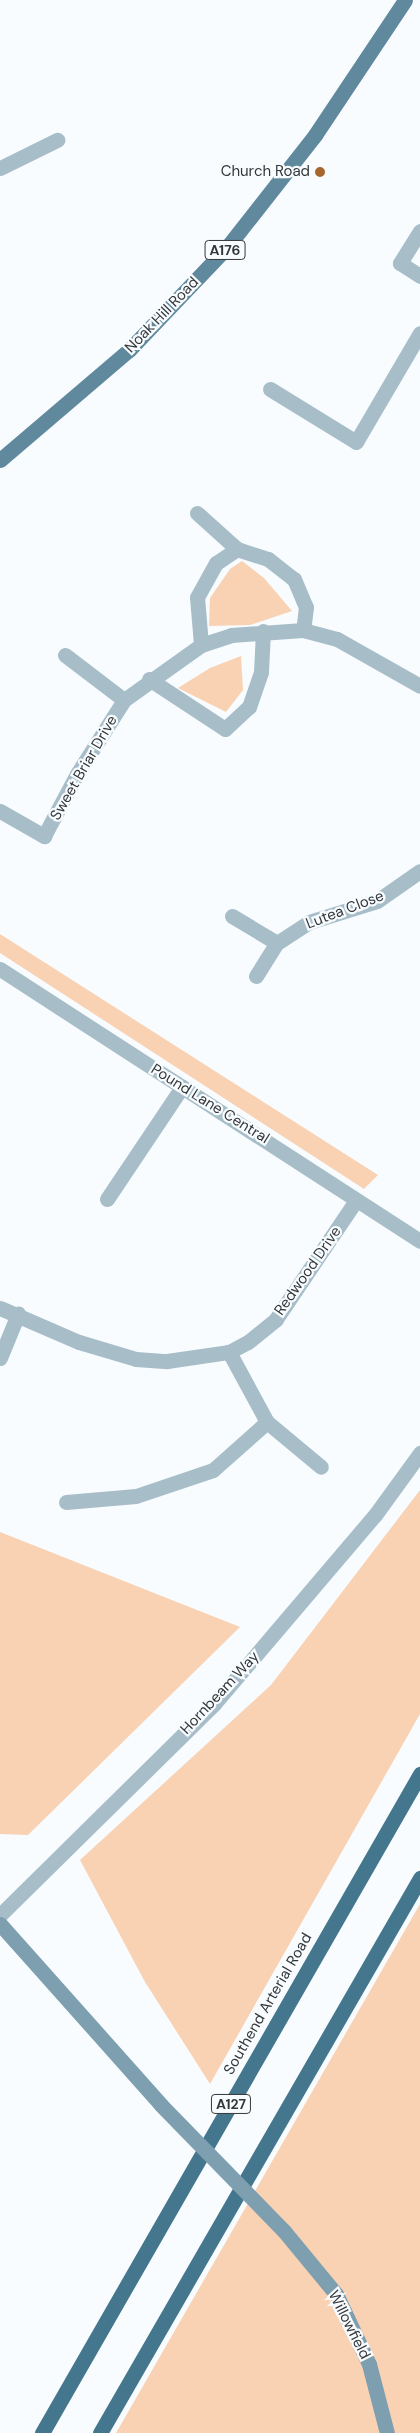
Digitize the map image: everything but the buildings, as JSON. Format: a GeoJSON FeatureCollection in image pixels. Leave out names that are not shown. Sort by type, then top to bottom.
{"type":"FeatureCollection","features":[{"type":"Feature","properties":{"kind":"highway","name":"Southend Arterial Road"},"geometry":{"type":"LineString","coordinates":[[42,2433],[420,1774]]}},
{"type":"Feature","properties":{"kind":"highway"},"geometry":{"type":"LineString","coordinates":[[100,2433],[420,1878]]}},
{"type":"Feature","properties":{"kind":"main road","name":"Noak Hill Road"},"geometry":{"type":"LineString","coordinates":[[0,460],[129,350],[228,246],[316,135],[406,0]]}},
{"type":"Feature","properties":{"kind":"street"},"geometry":{"type":"LineString","coordinates":[[0,168],[58,140]]}},
{"type":"Feature","properties":{"kind":"street"},"geometry":{"type":"LineString","coordinates":[[420,231],[400,264],[420,276]]}},
{"type":"Feature","properties":{"kind":"street"},"geometry":{"type":"LineString","coordinates":[[270,389],[356,442],[420,333]]}},
{"type":"Feature","properties":{"kind":"street"},"geometry":{"type":"LineString","coordinates":[[197,513],[237,549],[268,559],[294,579],[306,607],[303,630]]}},
{"type":"Feature","properties":{"kind":"street"},"geometry":{"type":"LineString","coordinates":[[201,645],[197,597],[216,563],[237,549]]}},
{"type":"Feature","properties":{"kind":"street","name":"Sweet Briar Drive"},"geometry":{"type":"LineString","coordinates":[[0,811],[44,836],[124,700],[149,678],[201,645],[263,631],[303,630],[337,638],[420,686]]}},
{"type":"Feature","properties":{"kind":"street"},"geometry":{"type":"LineString","coordinates":[[149,678],[226,729],[249,707],[262,672],[263,631]]}},
{"type":"Feature","properties":{"kind":"street","name":"Sweet Briar Drive"},"geometry":{"type":"LineString","coordinates":[[65,655],[124,700]]}},
{"type":"Feature","properties":{"kind":"street","name":"Lutea Close"},"geometry":{"type":"LineString","coordinates":[[256,976],[277,943],[309,922],[378,900],[420,871]]}},
{"type":"Feature","properties":{"kind":"street"},"geometry":{"type":"LineString","coordinates":[[232,916],[277,943]]}},
{"type":"Feature","properties":{"kind":"street","name":"Pound Lane Central"},"geometry":{"type":"LineString","coordinates":[[0,969],[182,1087],[236,1118],[355,1202],[420,1241]]}},
{"type":"Feature","properties":{"kind":"street"},"geometry":{"type":"LineString","coordinates":[[107,1199],[182,1087]]}},
{"type":"Feature","properties":{"kind":"street","name":"Redwood Drive"},"geometry":{"type":"LineString","coordinates":[[0,1308],[18,1314],[79,1342],[136,1359],[168,1361],[229,1352],[248,1342],[276,1319],[355,1202]]}},
{"type":"Feature","properties":{"kind":"street"},"geometry":{"type":"LineString","coordinates":[[0,1358],[18,1314]]}},
{"type":"Feature","properties":{"kind":"street"},"geometry":{"type":"LineString","coordinates":[[229,1352],[267,1422],[321,1467]]}},
{"type":"Feature","properties":{"kind":"street"},"geometry":{"type":"LineString","coordinates":[[66,1502],[136,1496],[213,1470],[267,1422]]}},
{"type":"Feature","properties":{"kind":"street","name":"Hornbeam Way"},"geometry":{"type":"LineString","coordinates":[[0,1914],[214,1704],[375,1516],[420,1453]]}},
{"type":"Feature","properties":{"kind":"street","name":"Willowfield"},"geometry":{"type":"LineString","coordinates":[[0,1924],[160,2105],[284,2230],[336,2294],[370,2364],[387,2433]]}},
{"type":"Feature","properties":{"kind":"shaded area"},"geometry":{"type":"Polygon","coordinates":[[[242,561],[264,578],[292,611],[250,625],[209,626],[210,598],[230,569],[242,561]]]}},
{"type":"Feature","properties":{"kind":"shaded area"},"geometry":{"type":"Polygon","coordinates":[[[241,656],[243,690],[226,712],[178,688],[210,668],[241,656]]]}},
{"type":"Feature","properties":{"kind":"shaded area"},"geometry":{"type":"Polygon","coordinates":[[[0,934],[378,1175],[364,1189],[0,953],[0,934]]]}},
{"type":"Feature","properties":{"kind":"shaded area"},"geometry":{"type":"Polygon","coordinates":[[[420,1490],[420,1714],[210,2084],[145,1982],[80,1860],[271,1685],[420,1490]]]}},
{"type":"Feature","properties":{"kind":"shaded area"},"geometry":{"type":"Polygon","coordinates":[[[0,1532],[240,1627],[28,1835],[0,1834],[0,1532]]]}},
{"type":"Feature","properties":{"kind":"shaded area"},"geometry":{"type":"Polygon","coordinates":[[[420,1904],[420,2433],[116,2433],[420,1904]]]}},
{"type":"Feature","properties":{"kind":"place","name":"Church Road"},"geometry":{"type":"Point","coordinates":[320,172]}}]}
